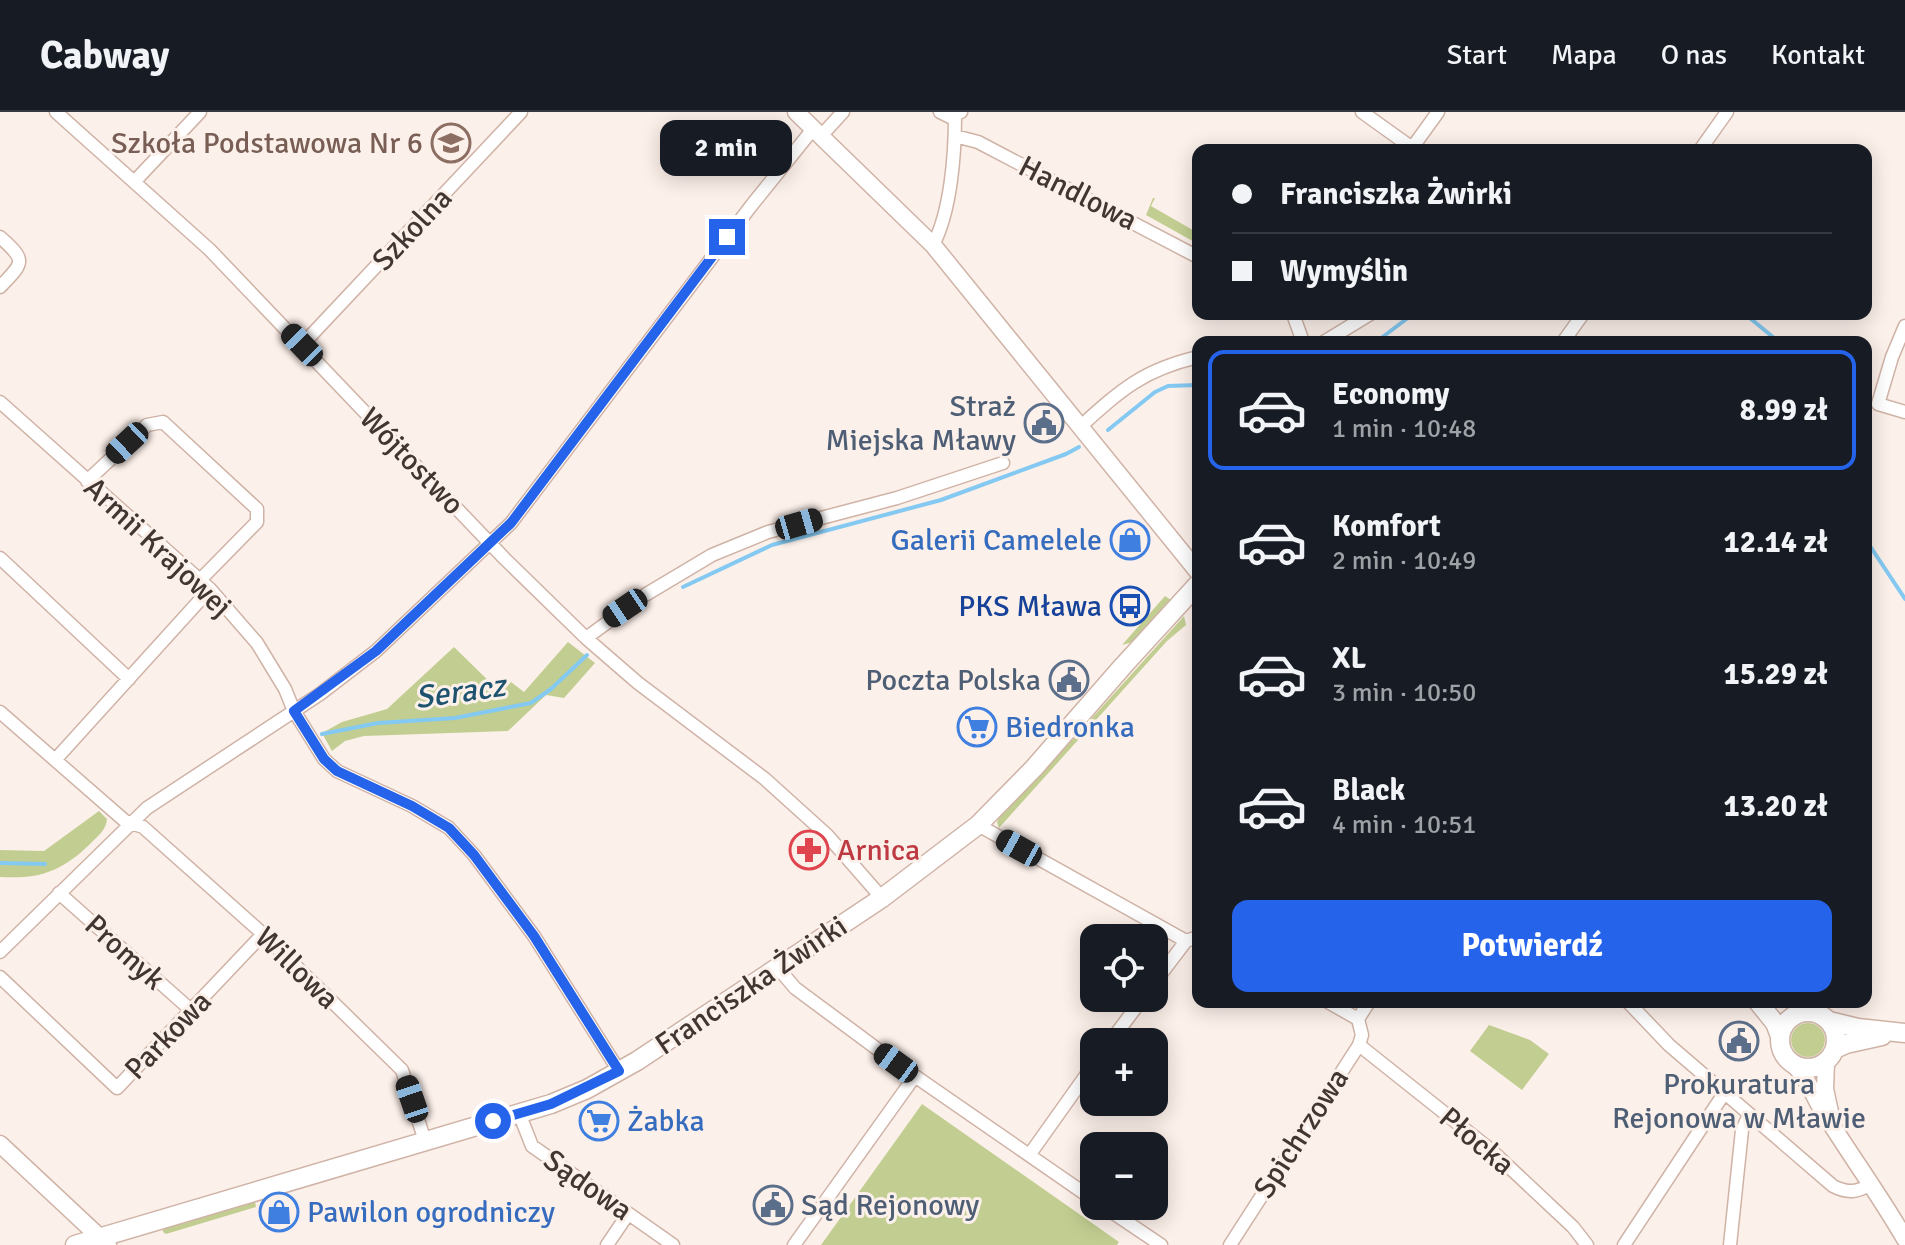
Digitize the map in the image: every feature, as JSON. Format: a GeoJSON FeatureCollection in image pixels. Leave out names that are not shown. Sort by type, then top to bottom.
{"type":"FeatureCollection","features":[{"type":"Feature","properties":{"kind":"main road","name":"Franciszka Żwirki"},"geometry":{"type":"LineString","coordinates":[[75,1245],[110,1242],[563,1099],[619,1071],[882,898],[978,825],[1034,768],[1192,591]]}},
{"type":"Feature","properties":{"kind":"main road"},"geometry":{"type":"LineString","coordinates":[[1763,1008],[1775,1023],[1782,1053],[1795,1066],[1811,1069],[1859,1040],[1901,1033]]}},
{"type":"Feature","properties":{"kind":"main road"},"geometry":{"type":"LineString","coordinates":[[1785,1008],[1797,1014]]}},
{"type":"Feature","properties":{"kind":"main road"},"geometry":{"type":"LineString","coordinates":[[1780,1036],[1783,1027],[1797,1014],[1820,1014],[1829,1021],[1836,1034],[1830,1056]]}},
{"type":"Feature","properties":{"kind":"main road"},"geometry":{"type":"LineString","coordinates":[[1829,1021],[1901,1033]]}},
{"type":"Feature","properties":{"kind":"street","name":"Wójtostwo"},"geometry":{"type":"LineString","coordinates":[[56,112],[210,250],[491,544],[586,638],[638,683],[765,779],[827,835],[882,898]]}},
{"type":"Feature","properties":{"kind":"street"},"geometry":{"type":"LineString","coordinates":[[135,181],[200,112]]}},
{"type":"Feature","properties":{"kind":"street","name":"Szkolna"},"geometry":{"type":"LineString","coordinates":[[302,345],[521,112]]}},
{"type":"Feature","properties":{"kind":"street"},"geometry":{"type":"LineString","coordinates":[[796,112],[933,245],[1192,565]]}},
{"type":"Feature","properties":{"kind":"street"},"geometry":{"type":"LineString","coordinates":[[0,952],[147,808],[294,711],[376,651],[491,544],[511,523],[751,206],[817,132],[843,112]]}},
{"type":"Feature","properties":{"kind":"street"},"geometry":{"type":"LineString","coordinates":[[933,245],[945,212],[958,114],[945,116],[940,112]]}},
{"type":"Feature","properties":{"kind":"street"},"geometry":{"type":"LineString","coordinates":[[1362,112],[1406,144]]}},
{"type":"Feature","properties":{"kind":"street"},"geometry":{"type":"LineString","coordinates":[[1416,144],[1438,112]]}},
{"type":"Feature","properties":{"kind":"street"},"geometry":{"type":"LineString","coordinates":[[1704,144],[1727,112]]}},
{"type":"Feature","properties":{"kind":"street","name":"Handlowa"},"geometry":{"type":"LineString","coordinates":[[955,136],[978,142],[1192,254]]}},
{"type":"Feature","properties":{"kind":"street"},"geometry":{"type":"LineString","coordinates":[[0,237],[21,260],[19,267],[0,287]]}},
{"type":"Feature","properties":{"kind":"street"},"geometry":{"type":"LineString","coordinates":[[1334,336],[1360,320]]}},
{"type":"Feature","properties":{"kind":"street"},"geometry":{"type":"LineString","coordinates":[[1872,408],[1878,404],[1905,326]]}},
{"type":"Feature","properties":{"kind":"street"},"geometry":{"type":"LineString","coordinates":[[1081,426],[1147,373],[1192,359]]}},
{"type":"Feature","properties":{"kind":"street","name":"Armii Krajowej"},"geometry":{"type":"LineString","coordinates":[[0,402],[210,589],[257,643],[324,759],[337,771],[412,806],[449,828],[474,855],[534,936],[619,1071]]}},
{"type":"Feature","properties":{"kind":"street"},"geometry":{"type":"LineString","coordinates":[[1878,404],[1905,412]]}},
{"type":"Feature","properties":{"kind":"street"},"geometry":{"type":"LineString","coordinates":[[87,481],[147,425],[163,422],[257,509],[257,522],[200,580]]}},
{"type":"Feature","properties":{"kind":"street"},"geometry":{"type":"LineString","coordinates":[[586,638],[645,595],[712,555],[768,532],[897,498],[1003,463]]}},
{"type":"Feature","properties":{"kind":"street"},"geometry":{"type":"LineString","coordinates":[[0,558],[129,679]]}},
{"type":"Feature","properties":{"kind":"street"},"geometry":{"type":"LineString","coordinates":[[55,760],[210,589]]}},
{"type":"Feature","properties":{"kind":"street","name":"Willowa"},"geometry":{"type":"LineString","coordinates":[[0,712],[125,821],[143,827],[263,934],[402,1070],[425,1141]]}},
{"type":"Feature","properties":{"kind":"street"},"geometry":{"type":"LineString","coordinates":[[978,825],[1192,939],[1168,967]]}},
{"type":"Feature","properties":{"kind":"street","name":"Promyk"},"geometry":{"type":"LineString","coordinates":[[59,893],[192,1011]]}},
{"type":"Feature","properties":{"kind":"street","name":"Parkowa"},"geometry":{"type":"LineString","coordinates":[[0,977],[117,1088],[263,934]]}},
{"type":"Feature","properties":{"kind":"street"},"geometry":{"type":"LineString","coordinates":[[778,968],[795,988],[915,1076],[1080,1190]]}},
{"type":"Feature","properties":{"kind":"street"},"geometry":{"type":"LineString","coordinates":[[1339,1008],[1358,1019],[1365,1008]]}},
{"type":"Feature","properties":{"kind":"street"},"geometry":{"type":"LineString","coordinates":[[1634,1008],[1669,1045],[1833,1186],[1845,1192],[1857,1192],[1872,1184]]}},
{"type":"Feature","properties":{"kind":"street","name":"Spichrzowa"},"geometry":{"type":"LineString","coordinates":[[1230,1245],[1359,1045],[1362,1035],[1358,1019]]}},
{"type":"Feature","properties":{"kind":"street","name":"Płocka"},"geometry":{"type":"LineString","coordinates":[[1359,1045],[1491,1150],[1573,1227],[1587,1245]]}},
{"type":"Feature","properties":{"kind":"street"},"geometry":{"type":"LineString","coordinates":[[1830,1056],[1825,1089],[1834,1125]]}},
{"type":"Feature","properties":{"kind":"street"},"geometry":{"type":"LineString","coordinates":[[1795,1066],[1807,1079],[1822,1109],[1905,1239]]}},
{"type":"Feature","properties":{"kind":"street"},"geometry":{"type":"LineString","coordinates":[[794,1245],[915,1076]]}},
{"type":"Feature","properties":{"kind":"street"},"geometry":{"type":"LineString","coordinates":[[1030,1154],[1080,1084]]}},
{"type":"Feature","properties":{"kind":"street"},"geometry":{"type":"LineString","coordinates":[[1624,1245],[1725,1092]]}},
{"type":"Feature","properties":{"kind":"street","name":"Sądowa"},"geometry":{"type":"LineString","coordinates":[[519,1113],[532,1146],[673,1245]]}},
{"type":"Feature","properties":{"kind":"street"},"geometry":{"type":"LineString","coordinates":[[1730,1245],[1742,1130],[1749,1115]]}},
{"type":"Feature","properties":{"kind":"street"},"geometry":{"type":"LineString","coordinates":[[0,1144],[110,1242]]}},
{"type":"Feature","properties":{"kind":"street"},"geometry":{"type":"LineString","coordinates":[[607,1245],[628,1214]]}},
{"type":"Feature","properties":{"kind":"street"},"geometry":{"type":"LineString","coordinates":[[1123,1220],[1161,1245]]}},
{"type":"Feature","properties":{"kind":"street"},"geometry":{"type":"LineString","coordinates":[[1134,1245],[1142,1233]]}},
{"type":"Feature","properties":{"kind":"green space"},"geometry":{"type":"Polygon","coordinates":[[[1155,198],[1151,206],[1192,230],[1192,241],[1146,215],[1155,198]]]}},
{"type":"Feature","properties":{"kind":"green space"},"geometry":{"type":"Polygon","coordinates":[[[1165,596],[1171,600],[1133,642],[1122,645],[1165,596]]]}},
{"type":"Feature","properties":{"kind":"green space"},"geometry":{"type":"Polygon","coordinates":[[[1184,616],[1186,625],[1167,641],[999,828],[999,817],[1184,616]]]}},
{"type":"Feature","properties":{"kind":"green space"},"geometry":{"type":"Polygon","coordinates":[[[568,642],[595,663],[564,698],[546,695],[508,731],[364,736],[345,741],[332,751],[322,733],[342,722],[387,709],[454,647],[501,693],[511,682],[524,692],[568,642]]]}},
{"type":"Feature","properties":{"kind":"green space"},"geometry":{"type":"Polygon","coordinates":[[[99,811],[107,819],[103,830],[69,861],[38,875],[0,877],[0,850],[44,851],[99,811]]]}},
{"type":"Feature","properties":{"kind":"green space"},"geometry":{"type":"Polygon","coordinates":[[[1808,1023],[1820,1028],[1825,1040],[1820,1052],[1808,1057],[1796,1052],[1791,1040],[1796,1028],[1808,1023]]]}},
{"type":"Feature","properties":{"kind":"green space"},"geometry":{"type":"Polygon","coordinates":[[[1489,1025],[1530,1040],[1549,1054],[1522,1090],[1470,1051],[1489,1025]]]}},
{"type":"Feature","properties":{"kind":"green space"},"geometry":{"type":"Polygon","coordinates":[[[922,1104],[1080,1215],[1080,1220],[1088,1220],[1119,1242],[1117,1245],[821,1245],[922,1104]]]}},
{"type":"Feature","properties":{"kind":"green space"},"geometry":{"type":"Polygon","coordinates":[[[255,1202],[256,1207],[166,1234],[163,1232],[163,1229],[255,1202]]]}},
{"type":"Feature","properties":{"kind":"waterway","name":"Seracz"},"geometry":{"type":"LineString","coordinates":[[1384,336],[1405,320]]}},
{"type":"Feature","properties":{"kind":"waterway","name":"Seracz"},"geometry":{"type":"LineString","coordinates":[[1752,320],[1772,336]]}},
{"type":"Feature","properties":{"kind":"waterway","name":"Seracz"},"geometry":{"type":"LineString","coordinates":[[1108,430],[1155,392],[1168,386],[1192,385]]}},
{"type":"Feature","properties":{"kind":"waterway","name":"Seracz"},"geometry":{"type":"LineString","coordinates":[[683,587],[772,545],[941,500],[1079,447]]}},
{"type":"Feature","properties":{"kind":"waterway","name":"Seracz"},"geometry":{"type":"LineString","coordinates":[[1872,549],[1905,599]]}},
{"type":"Feature","properties":{"kind":"waterway","name":"Seracz"},"geometry":{"type":"LineString","coordinates":[[322,734],[378,723],[455,718],[531,703],[587,655]]}},
{"type":"Feature","properties":{"kind":"waterway","name":"Seracz"},"geometry":{"type":"LineString","coordinates":[[0,863],[45,864]]}},
{"type":"Feature","properties":{"kind":"place","name":"Szkoła Podstawowa Nr 6"},"geometry":{"type":"Point","coordinates":[451,143]}},
{"type":"Feature","properties":{"kind":"place","name":"Straż Miejska Mławy"},"geometry":{"type":"Point","coordinates":[1044,423]}},
{"type":"Feature","properties":{"kind":"place","name":"Galerii Camelele"},"geometry":{"type":"Point","coordinates":[1130,540]}},
{"type":"Feature","properties":{"kind":"place","name":"PKS Mława"},"geometry":{"type":"Point","coordinates":[1130,606]}},
{"type":"Feature","properties":{"kind":"place","name":"Poczta Polska"},"geometry":{"type":"Point","coordinates":[1069,680]}},
{"type":"Feature","properties":{"kind":"place","name":"Biedronka"},"geometry":{"type":"Point","coordinates":[977,727]}},
{"type":"Feature","properties":{"kind":"place","name":"Arnica"},"geometry":{"type":"Point","coordinates":[809,850]}},
{"type":"Feature","properties":{"kind":"place","name":"Prokuratura Rejonowa w Mławie"},"geometry":{"type":"Point","coordinates":[1739,1041]}},
{"type":"Feature","properties":{"kind":"place","name":"Żabka"},"geometry":{"type":"Point","coordinates":[599,1121]}},
{"type":"Feature","properties":{"kind":"place","name":"Sąd Rejonowy"},"geometry":{"type":"Point","coordinates":[773,1205]}},
{"type":"Feature","properties":{"kind":"place","name":"Pawilon ogrodniczy"},"geometry":{"type":"Point","coordinates":[279,1212]}},
{"type":"Feature","properties":{"kind":"route"},"geometry":{"type":"LineString","coordinates":[[493,1121],[551,1104],[619,1071],[534,936],[474,855],[449,828],[434,818],[337,771],[324,759],[294,711],[376,651],[511,523],[727,237]]}}]}
